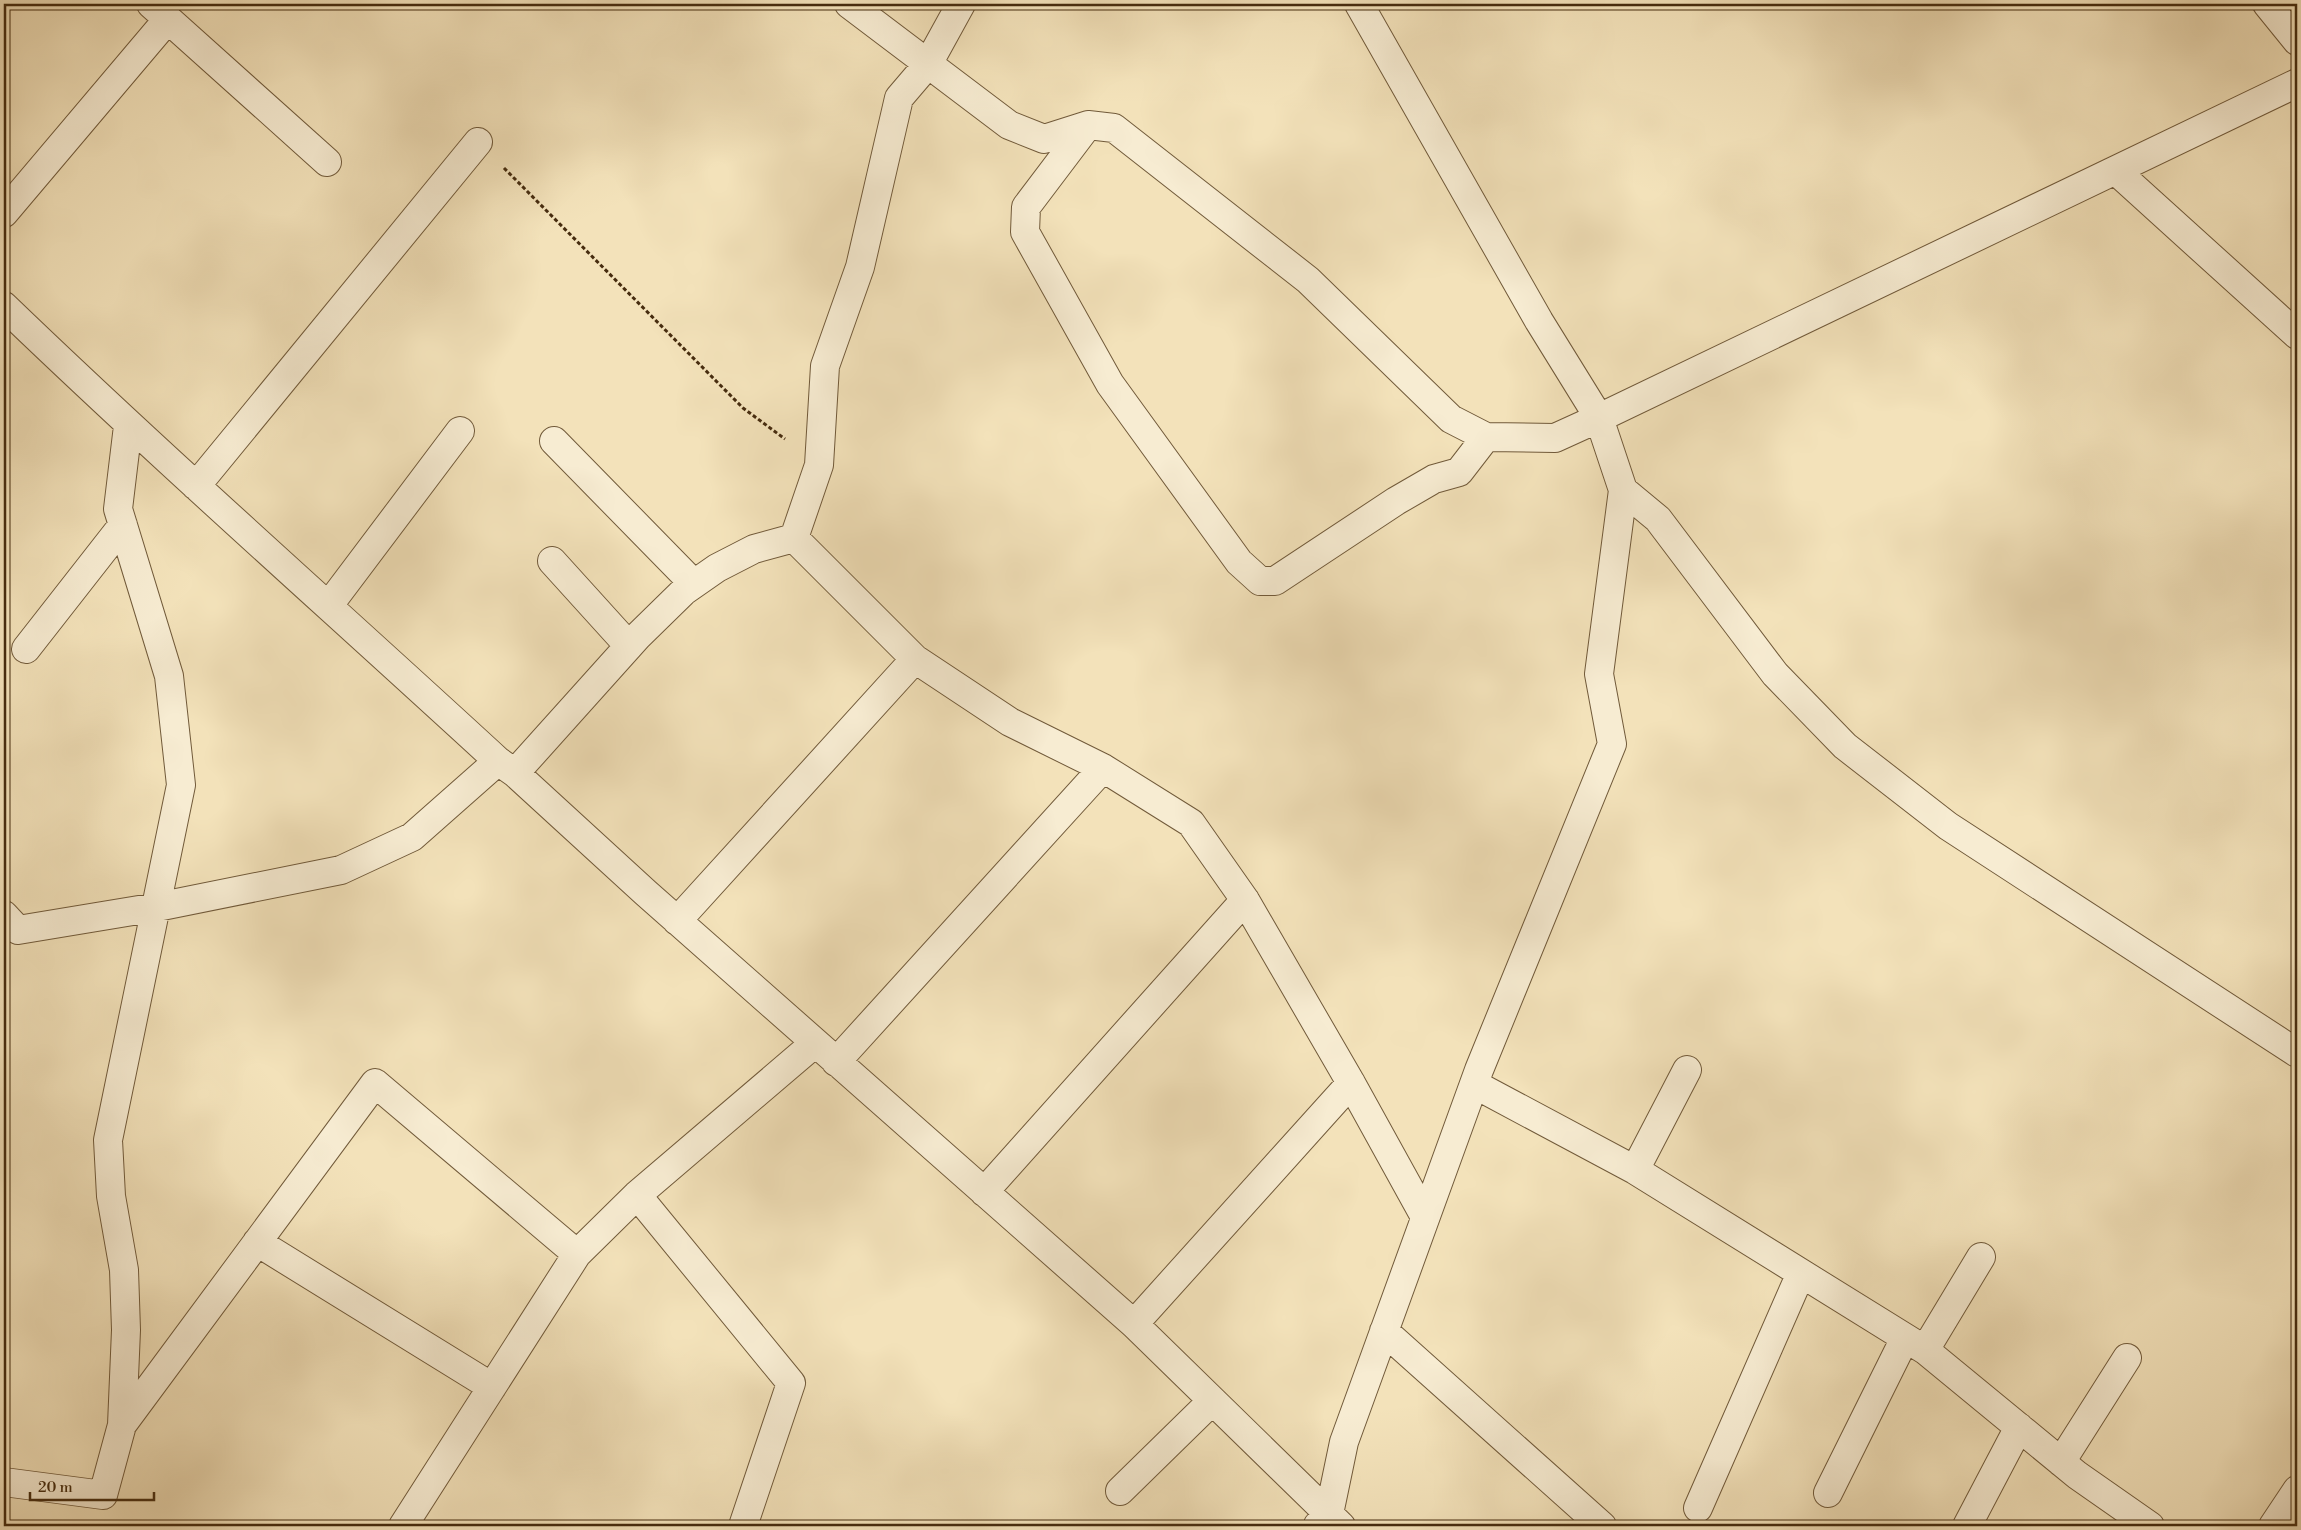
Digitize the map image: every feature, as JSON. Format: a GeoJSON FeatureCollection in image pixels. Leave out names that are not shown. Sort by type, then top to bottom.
{"type":"FeatureCollection","features":[{"type":"Feature","properties":{"kind":"street"},"geometry":{"type":"LineString","coordinates":[[848,4],[1009,125],[1044,139],[1088,125],[1114,128],[1308,280],[1451,419],[1486,437],[1555,438],[2297,83]]}},
{"type":"Feature","properties":{"kind":"street"},"geometry":{"type":"LineString","coordinates":[[794,538],[819,465],[825,366],[860,266],[899,98],[928,64],[961,4]]}},
{"type":"Feature","properties":{"kind":"street"},"geometry":{"type":"LineString","coordinates":[[1329,1522],[1344,1442],[1425,1217],[1474,1084],[1612,744],[1599,674],[1623,490],[1600,418],[1539,321],[1359,4]]}},
{"type":"Feature","properties":{"kind":"street"},"geometry":{"type":"LineString","coordinates":[[2267,4],[2297,40]]}},
{"type":"Feature","properties":{"kind":"street"},"geometry":{"type":"LineString","coordinates":[[4,213],[159,12],[327,162]]}},
{"type":"Feature","properties":{"kind":"street"},"geometry":{"type":"LineString","coordinates":[[1088,125],[1026,207],[1026,232],[1110,384],[1239,562],[1260,581],[1275,581],[1396,501],[1434,479],[1459,472],[1486,437]]}},
{"type":"Feature","properties":{"kind":"street"},"geometry":{"type":"LineString","coordinates":[[196,486],[478,142]]}},
{"type":"Feature","properties":{"kind":"street"},"geometry":{"type":"LineString","coordinates":[[2116,170],[2297,335]]}},
{"type":"Feature","properties":{"kind":"street"},"geometry":{"type":"LineString","coordinates":[[4,306],[128,426],[330,605],[677,921],[1134,1324],[1329,1522]]}},
{"type":"Feature","properties":{"kind":"street"},"geometry":{"type":"LineString","coordinates":[[4,1482],[103,1495],[122,1425],[126,1330],[124,1270],[111,1196],[108,1140],[181,785],[169,676],[118,509],[128,426]]}},
{"type":"Feature","properties":{"kind":"street"},"geometry":{"type":"LineString","coordinates":[[330,605],[460,431]]}},
{"type":"Feature","properties":{"kind":"street"},"geometry":{"type":"LineString","coordinates":[[554,441],[694,584]]}},
{"type":"Feature","properties":{"kind":"street"},"geometry":{"type":"LineString","coordinates":[[1623,490],[1658,519],[1776,674],[1844,746],[1948,826],[2297,1054]]}},
{"type":"Feature","properties":{"kind":"street"},"geometry":{"type":"LineString","coordinates":[[26,649],[123,525]]}},
{"type":"Feature","properties":{"kind":"street"},"geometry":{"type":"LineString","coordinates":[[4,915],[18,930],[157,906],[341,870],[412,837],[507,767],[684,591],[717,568],[754,549],[794,538]]}},
{"type":"Feature","properties":{"kind":"street"},"geometry":{"type":"LineString","coordinates":[[794,538],[915,659],[1010,722],[1102,768],[1191,823],[1245,900],[1352,1083],[1425,1217]]}},
{"type":"Feature","properties":{"kind":"street"},"geometry":{"type":"LineString","coordinates":[[552,561],[629,646]]}},
{"type":"Feature","properties":{"kind":"street"},"geometry":{"type":"LineString","coordinates":[[677,921],[915,659]]}},
{"type":"Feature","properties":{"kind":"street"},"geometry":{"type":"LineString","coordinates":[[836,1062],[1102,768]]}},
{"type":"Feature","properties":{"kind":"street"},"geometry":{"type":"LineString","coordinates":[[984,1192],[1245,900]]}},
{"type":"Feature","properties":{"kind":"street"},"geometry":{"type":"LineString","coordinates":[[403,1526],[577,1254],[637,1196],[815,1043]]}},
{"type":"Feature","properties":{"kind":"street"},"geometry":{"type":"LineString","coordinates":[[1635,1170],[1687,1070]]}},
{"type":"Feature","properties":{"kind":"street"},"geometry":{"type":"LineString","coordinates":[[122,1425],[375,1083],[577,1254]]}},
{"type":"Feature","properties":{"kind":"street"},"geometry":{"type":"LineString","coordinates":[[1134,1324],[1352,1083]]}},
{"type":"Feature","properties":{"kind":"street"},"geometry":{"type":"LineString","coordinates":[[1474,1084],[1635,1170],[1915,1344],[2061,1462],[2148,1526]]}},
{"type":"Feature","properties":{"kind":"street"},"geometry":{"type":"LineString","coordinates":[[637,1196],[791,1383],[743,1526]]}},
{"type":"Feature","properties":{"kind":"street"},"geometry":{"type":"LineString","coordinates":[[257,1242],[492,1387]]}},
{"type":"Feature","properties":{"kind":"street"},"geometry":{"type":"LineString","coordinates":[[1828,1493],[1915,1344],[1981,1257]]}},
{"type":"Feature","properties":{"kind":"street"},"geometry":{"type":"LineString","coordinates":[[1698,1508],[1801,1273]]}},
{"type":"Feature","properties":{"kind":"street"},"geometry":{"type":"LineString","coordinates":[[1384,1331],[1602,1526]]}},
{"type":"Feature","properties":{"kind":"street"},"geometry":{"type":"LineString","coordinates":[[2061,1462],[2127,1358]]}},
{"type":"Feature","properties":{"kind":"street"},"geometry":{"type":"LineString","coordinates":[[1120,1491],[1212,1402]]}},
{"type":"Feature","properties":{"kind":"street"},"geometry":{"type":"LineString","coordinates":[[1967,1526],[2019,1427]]}},
{"type":"Feature","properties":{"kind":"street"},"geometry":{"type":"LineString","coordinates":[[2273,1526],[2297,1490]]}},
{"type":"Feature","properties":{"kind":"path"},"geometry":{"type":"LineString","coordinates":[[478,142],[743,408],[819,465]]}}]}
